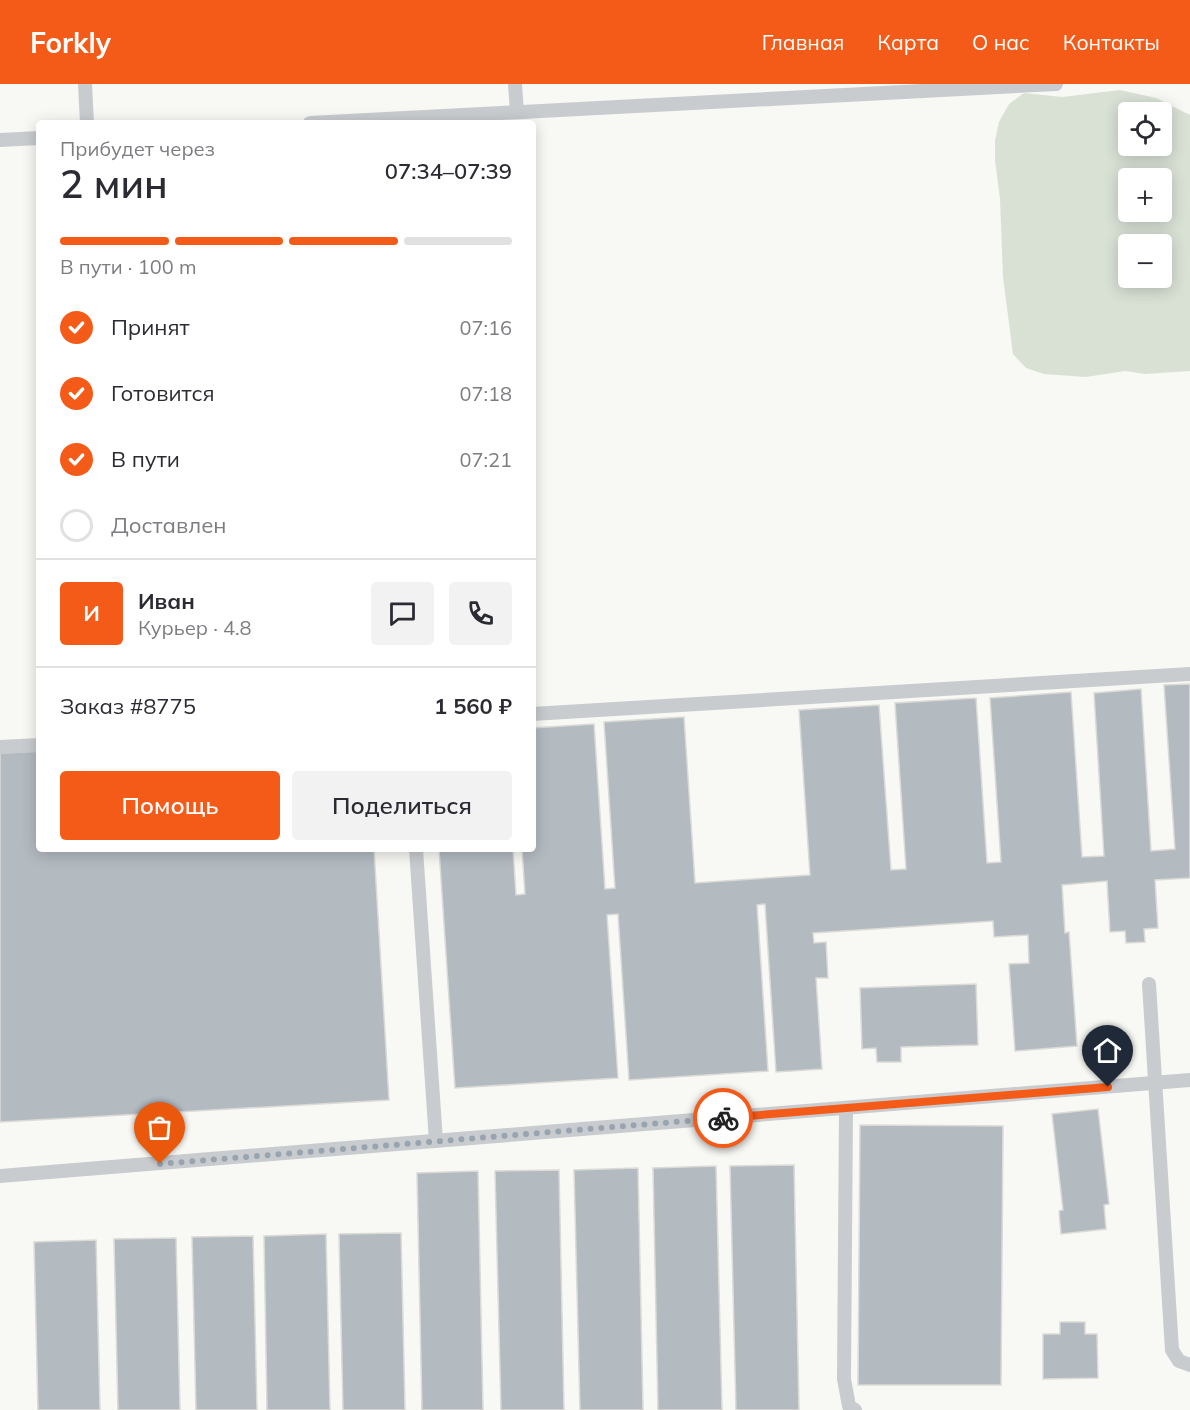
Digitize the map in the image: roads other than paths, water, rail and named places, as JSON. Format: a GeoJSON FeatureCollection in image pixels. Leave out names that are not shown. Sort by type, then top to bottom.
{"type":"FeatureCollection","features":[{"type":"Feature","properties":{"kind":"lane"},"geometry":{"type":"LineString","coordinates":[[85,84],[87,120]]}},
{"type":"Feature","properties":{"kind":"lane"},"geometry":{"type":"LineString","coordinates":[[515,84],[517,112]]}},
{"type":"Feature","properties":{"kind":"lane"},"geometry":{"type":"LineString","coordinates":[[366,120],[1056,84]]}},
{"type":"Feature","properties":{"kind":"lane"},"geometry":{"type":"LineString","coordinates":[[0,140],[36,138]]}},
{"type":"Feature","properties":{"kind":"lane"},"geometry":{"type":"LineString","coordinates":[[536,714],[1190,674]]}},
{"type":"Feature","properties":{"kind":"lane"},"geometry":{"type":"LineString","coordinates":[[0,747],[36,745]]}},
{"type":"Feature","properties":{"kind":"lane"},"geometry":{"type":"LineString","coordinates":[[416,852],[436,1142]]}},
{"type":"Feature","properties":{"kind":"lane"},"geometry":{"type":"LineString","coordinates":[[1149,984],[1172,1350],[1179,1361],[1190,1365]]}},
{"type":"Feature","properties":{"kind":"lane"},"geometry":{"type":"LineString","coordinates":[[0,1176],[1190,1080]]}},
{"type":"Feature","properties":{"kind":"lane"},"geometry":{"type":"LineString","coordinates":[[846,1108],[844,1379],[849,1406],[855,1410]]}}]}
